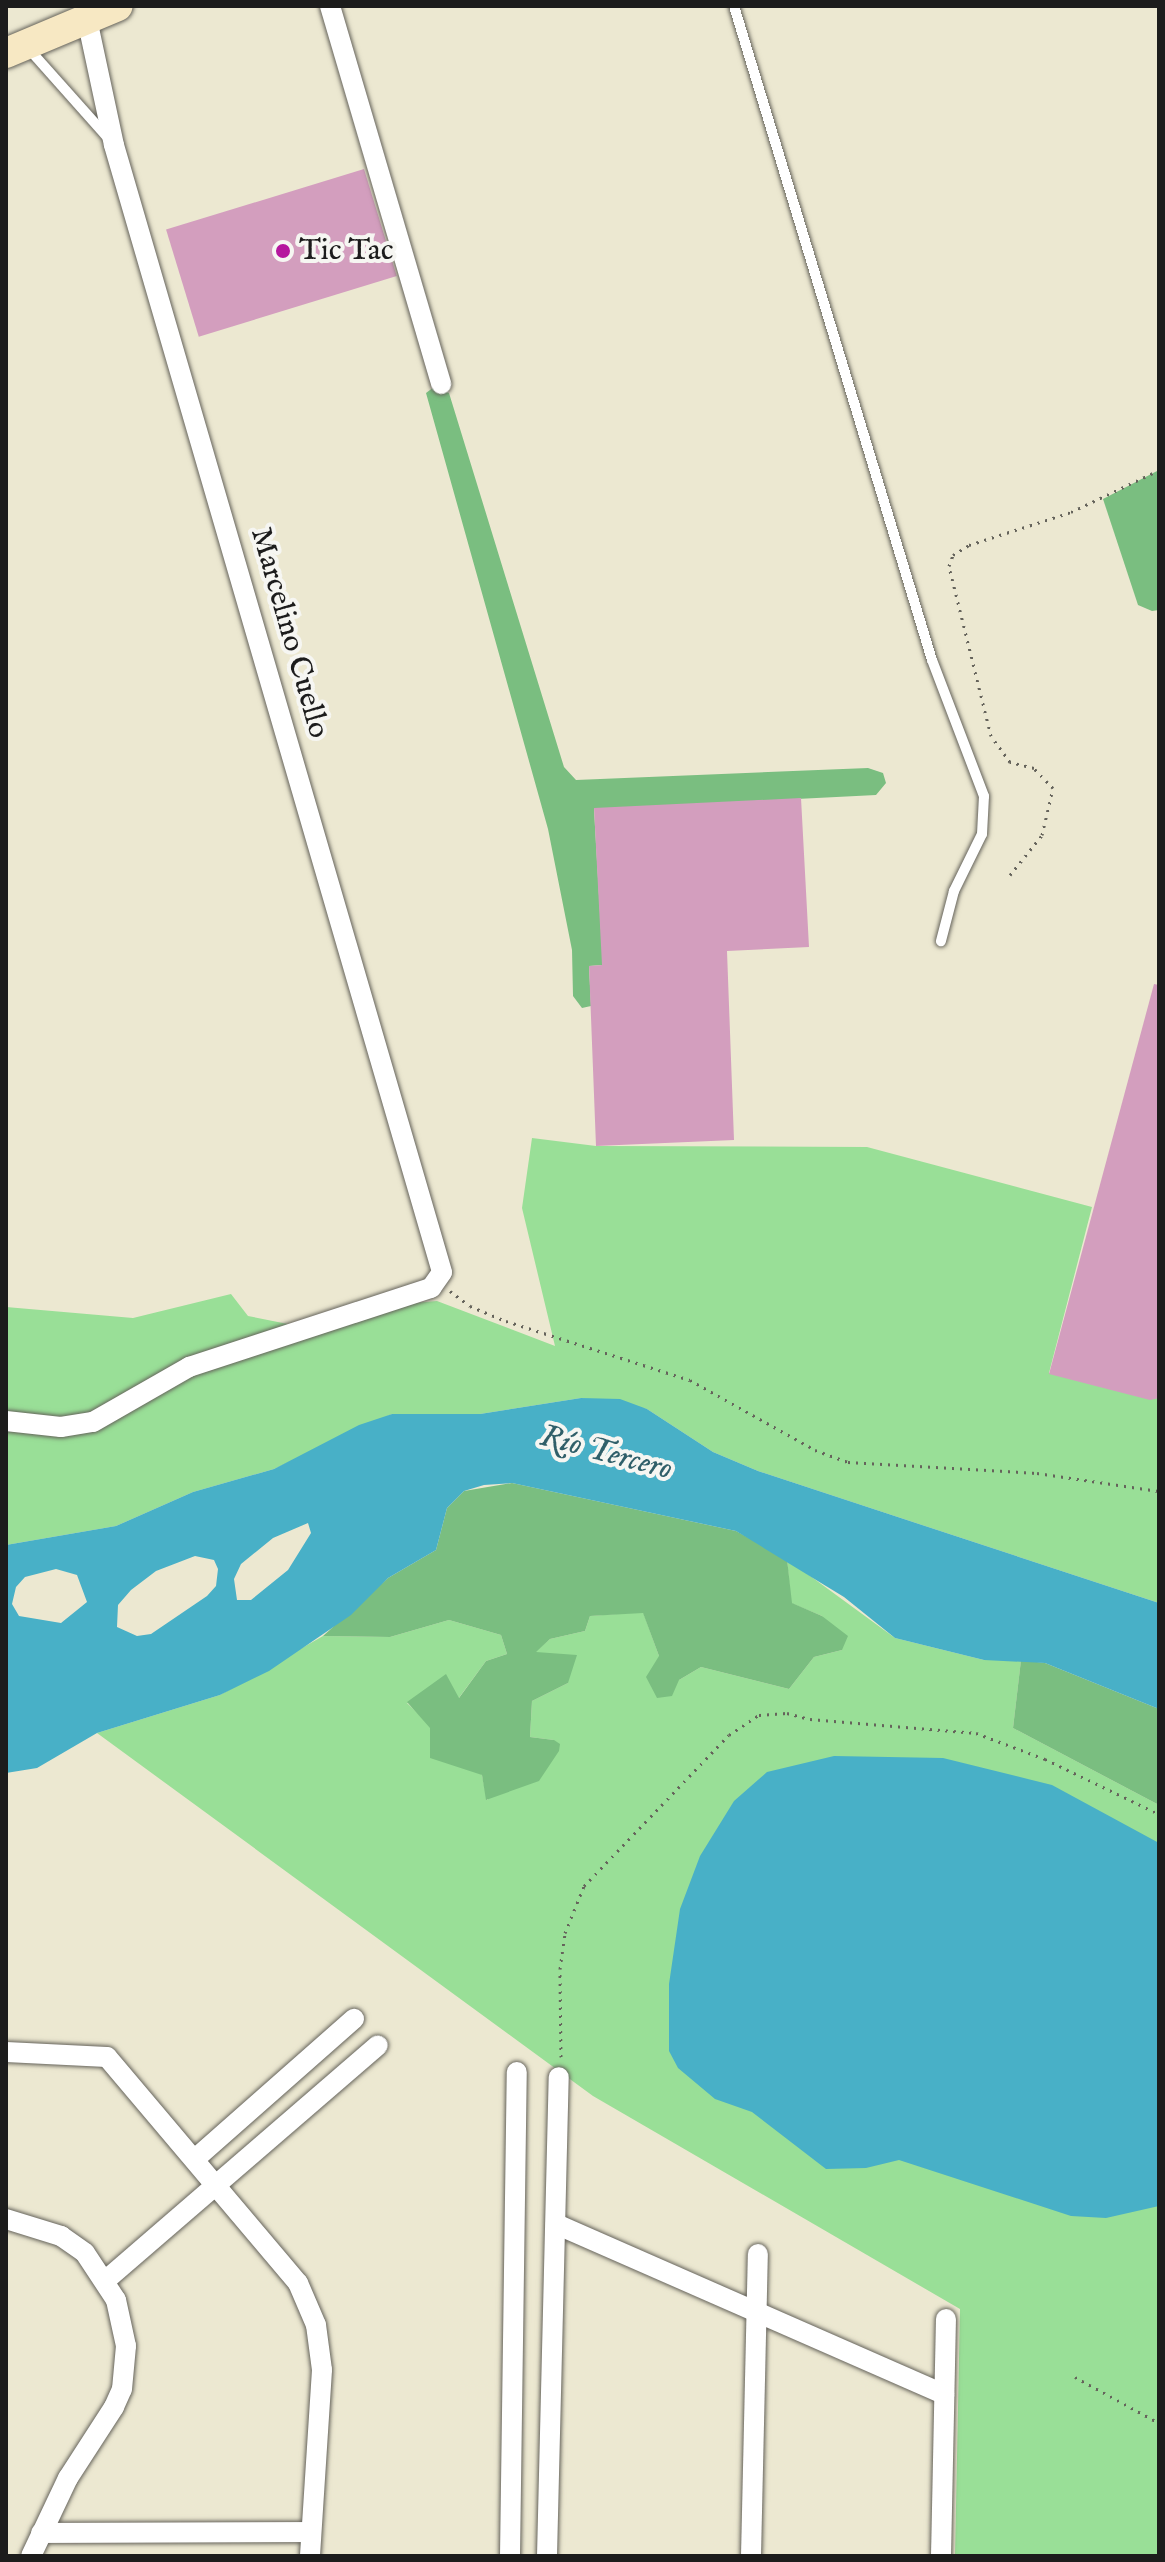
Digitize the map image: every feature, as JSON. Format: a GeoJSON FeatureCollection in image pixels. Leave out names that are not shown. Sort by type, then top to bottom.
{"type":"FeatureCollection","features":[{"type":"Feature","properties":{"kind":"main road"},"geometry":{"type":"LineString","coordinates":[[16,49],[118,6]]}},
{"type":"Feature","properties":{"kind":"street"},"geometry":{"type":"LineString","coordinates":[[330,6],[441,384]]}},
{"type":"Feature","properties":{"kind":"street","name":"Marcelino Cuello"},"geometry":{"type":"LineString","coordinates":[[87,19],[114,145],[439,1272]]}},
{"type":"Feature","properties":{"kind":"street"},"geometry":{"type":"LineString","coordinates":[[6,1421],[61,1427],[93,1422],[227,1351],[431,1288],[439,1272]]}},
{"type":"Feature","properties":{"kind":"street"},"geometry":{"type":"LineString","coordinates":[[195,2159],[354,2019]]}},
{"type":"Feature","properties":{"kind":"street"},"geometry":{"type":"LineString","coordinates":[[106,2280],[378,2045]]}},
{"type":"Feature","properties":{"kind":"street"},"geometry":{"type":"LineString","coordinates":[[6,2052],[107,2057],[286,2265],[316,2325],[321,2397],[309,2532],[310,2556]]}},
{"type":"Feature","properties":{"kind":"street"},"geometry":{"type":"LineString","coordinates":[[510,2556],[517,2072]]}},
{"type":"Feature","properties":{"kind":"street"},"geometry":{"type":"LineString","coordinates":[[547,2556],[559,2077]]}},
{"type":"Feature","properties":{"kind":"street"},"geometry":{"type":"LineString","coordinates":[[6,2219],[61,2236],[85,2253],[106,2280],[126,2346],[122,2389],[31,2556]]}},
{"type":"Feature","properties":{"kind":"street"},"geometry":{"type":"LineString","coordinates":[[556,2224],[944,2394]]}},
{"type":"Feature","properties":{"kind":"street"},"geometry":{"type":"LineString","coordinates":[[751,2556],[758,2254]]}},
{"type":"Feature","properties":{"kind":"street"},"geometry":{"type":"LineString","coordinates":[[941,2556],[946,2319]]}},
{"type":"Feature","properties":{"kind":"street"},"geometry":{"type":"LineString","coordinates":[[41,2533],[309,2532]]}},
{"type":"Feature","properties":{"kind":"lane"},"geometry":{"type":"LineString","coordinates":[[734,6],[932,660],[984,796],[982,834],[954,891],[941,941]]}},
{"type":"Feature","properties":{"kind":"lane"},"geometry":{"type":"LineString","coordinates":[[16,49],[114,145]]}},
{"type":"Feature","properties":{"kind":"path"},"geometry":{"type":"LineString","coordinates":[[1010,875],[1042,835],[1053,788],[1034,768],[1010,762],[991,736],[949,566],[953,555],[969,545],[1071,512],[1159,470]]}},
{"type":"Feature","properties":{"kind":"path"},"geometry":{"type":"LineString","coordinates":[[439,1272],[470,1306],[506,1321],[690,1380],[815,1450],[848,1462],[1037,1473],[1159,1491]]}},
{"type":"Feature","properties":{"kind":"path"},"geometry":{"type":"LineString","coordinates":[[559,2077],[560,1969],[565,1933],[584,1886],[706,1757],[759,1715],[787,1713],[976,1733],[1045,1759],[1159,1814]]}},
{"type":"Feature","properties":{"kind":"path"},"geometry":{"type":"LineString","coordinates":[[1075,2377],[1159,2423]]}},
{"type":"Feature","properties":{"kind":"green space"},"geometry":{"type":"Polygon","coordinates":[[[434,387],[449,393],[564,767],[576,780],[868,768],[883,773],[886,783],[876,795],[594,809],[603,965],[589,966],[591,1006],[582,1008],[573,996],[572,950],[548,829],[426,393],[434,387]]]}},
{"type":"Feature","properties":{"kind":"green space"},"geometry":{"type":"Polygon","coordinates":[[[1159,470],[1159,610],[1152,611],[1138,605],[1103,499],[1159,470]]]}},
{"type":"Feature","properties":{"kind":"green space"},"geometry":{"type":"Polygon","coordinates":[[[532,1138],[596,1146],[867,1147],[1092,1207],[1049,1373],[1159,1398],[1159,1603],[758,1471],[713,1452],[647,1409],[581,1398],[480,1414],[392,1414],[274,1469],[193,1492],[116,1526],[6,1545],[6,1307],[133,1318],[231,1294],[248,1316],[318,1330],[413,1303],[437,1301],[555,1346],[522,1208],[532,1138]]]}},
{"type":"Feature","properties":{"kind":"green space"},"geometry":{"type":"Polygon","coordinates":[[[512,1483],[736,1531],[787,1559],[792,1603],[822,1616],[848,1636],[842,1650],[814,1657],[789,1689],[701,1667],[679,1680],[672,1696],[657,1698],[646,1677],[659,1656],[643,1613],[590,1616],[585,1631],[550,1639],[536,1652],[577,1655],[568,1683],[532,1701],[530,1737],[554,1740],[560,1744],[559,1751],[539,1781],[486,1800],[482,1775],[430,1758],[430,1728],[407,1702],[446,1674],[459,1698],[486,1661],[507,1654],[501,1635],[449,1620],[390,1637],[323,1636],[388,1578],[436,1550],[447,1508],[464,1491],[512,1483]]]}},
{"type":"Feature","properties":{"kind":"green space"},"geometry":{"type":"Polygon","coordinates":[[[787,1559],[895,1638],[984,1660],[1021,1660],[1013,1728],[1159,1805],[1159,2556],[955,2556],[960,2309],[593,2096],[97,1733],[220,1695],[323,1636],[390,1637],[449,1620],[501,1635],[507,1654],[486,1661],[458,1699],[407,1703],[482,1775],[487,1800],[554,1740],[530,1737],[532,1701],[568,1683],[535,1652],[550,1639],[585,1631],[590,1616],[643,1612],[659,1656],[679,1680],[701,1667],[789,1689],[814,1657],[842,1650],[822,1616],[791,1603],[787,1559]]]}},
{"type":"Feature","properties":{"kind":"green space"},"geometry":{"type":"Polygon","coordinates":[[[1021,1660],[1045,1663],[1159,1709],[1159,1805],[1013,1728],[1021,1660]]]}},
{"type":"Feature","properties":{"kind":"water","name":"Río Tercero"},"geometry":{"type":"Polygon","coordinates":[[[581,1398],[620,1399],[647,1409],[713,1452],[758,1471],[1159,1603],[1159,1709],[1045,1663],[984,1660],[895,1638],[844,1597],[736,1531],[512,1483],[484,1485],[464,1491],[447,1508],[436,1550],[388,1578],[351,1615],[269,1671],[220,1695],[97,1733],[37,1768],[6,1773],[6,1545],[116,1526],[193,1492],[274,1469],[359,1425],[392,1414],[480,1414],[581,1398]],[[308,1523],[273,1538],[241,1564],[234,1579],[237,1600],[251,1600],[288,1570],[311,1533],[308,1523]],[[195,1556],[156,1571],[131,1590],[118,1605],[117,1627],[137,1636],[151,1634],[207,1596],[216,1586],[218,1569],[214,1560],[195,1556]],[[56,1569],[25,1577],[16,1587],[12,1604],[19,1616],[61,1623],[87,1602],[77,1575],[56,1569]]]}},
{"type":"Feature","properties":{"kind":"water"},"geometry":{"type":"Polygon","coordinates":[[[834,1756],[943,1758],[1052,1785],[1159,1843],[1159,2206],[1106,2218],[1071,2216],[899,2160],[866,2168],[826,2169],[752,2112],[715,2099],[678,2068],[669,2051],[669,1984],[680,1909],[700,1856],[734,1801],[767,1772],[834,1756]]]}},
{"type":"Feature","properties":{"kind":"building","name":"Tic Tac"},"geometry":{"type":"Polygon","coordinates":[[[364,169],[397,276],[199,337],[166,230],[364,169]]]}},
{"type":"Feature","properties":{"kind":"building"},"geometry":{"type":"Polygon","coordinates":[[[801,798],[809,947],[727,951],[734,1140],[596,1146],[589,966],[602,965],[594,808],[801,798]]]}},
{"type":"Feature","properties":{"kind":"building"},"geometry":{"type":"Polygon","coordinates":[[[1154,984],[1159,985],[1159,1398],[1150,1400],[1049,1374],[1154,984]]]}},
{"type":"Feature","properties":{"kind":"place","name":"Tic Tac"},"geometry":{"type":"Point","coordinates":[283,251]}}]}
